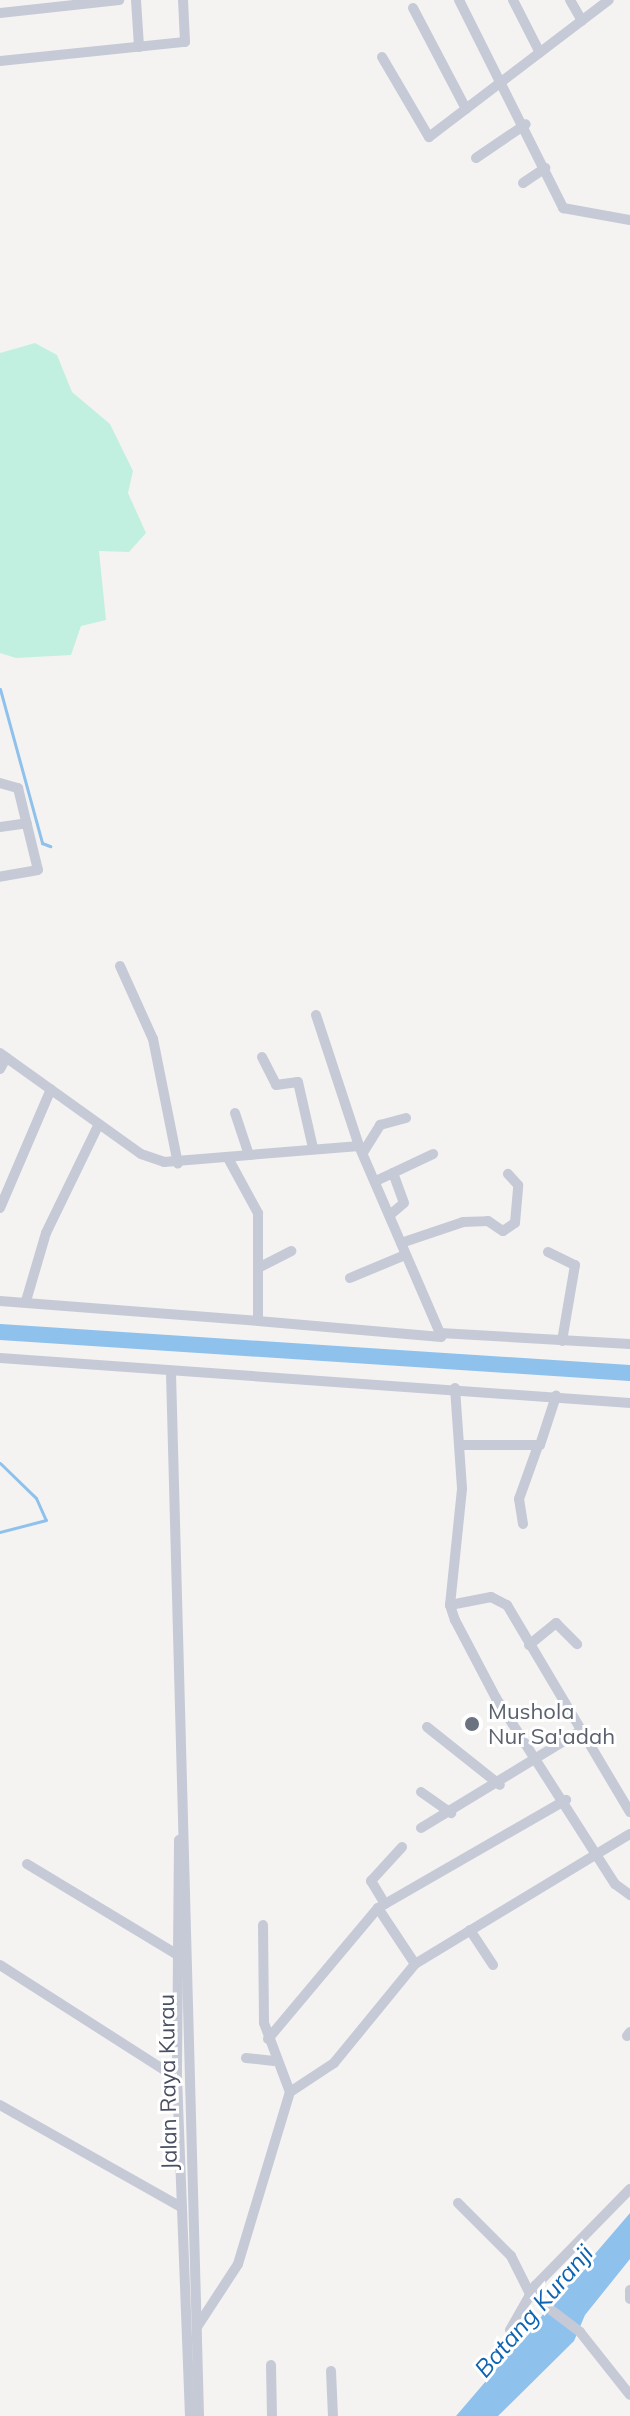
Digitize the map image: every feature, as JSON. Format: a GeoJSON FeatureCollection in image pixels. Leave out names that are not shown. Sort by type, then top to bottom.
{"type":"FeatureCollection","features":[{"type":"Feature","properties":{"kind":"street"},"geometry":{"type":"LineString","coordinates":[[0,13],[119,0]]}},
{"type":"Feature","properties":{"kind":"street"},"geometry":{"type":"LineString","coordinates":[[136,0],[139,47]]}},
{"type":"Feature","properties":{"kind":"street"},"geometry":{"type":"LineString","coordinates":[[0,61],[186,42],[183,0]]}},
{"type":"Feature","properties":{"kind":"street"},"geometry":{"type":"LineString","coordinates":[[459,0],[526,124],[566,210],[630,220]]}},
{"type":"Feature","properties":{"kind":"street"},"geometry":{"type":"LineString","coordinates":[[513,0],[540,53]]}},
{"type":"Feature","properties":{"kind":"street"},"geometry":{"type":"LineString","coordinates":[[570,0],[582,21]]}},
{"type":"Feature","properties":{"kind":"street"},"geometry":{"type":"LineString","coordinates":[[382,57],[424,136],[503,82],[609,0]]}},
{"type":"Feature","properties":{"kind":"street"},"geometry":{"type":"LineString","coordinates":[[413,8],[466,109]]}},
{"type":"Feature","properties":{"kind":"street"},"geometry":{"type":"LineString","coordinates":[[476,158],[526,124]]}},
{"type":"Feature","properties":{"kind":"street"},"geometry":{"type":"LineString","coordinates":[[523,183],[545,168]]}},
{"type":"Feature","properties":{"kind":"street"},"geometry":{"type":"LineString","coordinates":[[0,783],[18,788],[38,870],[0,877]]}},
{"type":"Feature","properties":{"kind":"street"},"geometry":{"type":"LineString","coordinates":[[0,827],[27,823]]}},
{"type":"Feature","properties":{"kind":"street"},"geometry":{"type":"LineString","coordinates":[[120,966],[153,1039],[178,1164]]}},
{"type":"Feature","properties":{"kind":"street"},"geometry":{"type":"LineString","coordinates":[[316,1015],[361,1149],[378,1180],[405,1255],[440,1335]]}},
{"type":"Feature","properties":{"kind":"street"},"geometry":{"type":"LineString","coordinates":[[0,1069],[3,1055],[141,1154],[178,1164],[313,1148],[361,1149]]}},
{"type":"Feature","properties":{"kind":"street"},"geometry":{"type":"LineString","coordinates":[[262,1057],[276,1085],[298,1082],[313,1148]]}},
{"type":"Feature","properties":{"kind":"street"},"geometry":{"type":"LineString","coordinates":[[0,1208],[51,1089]]}},
{"type":"Feature","properties":{"kind":"street"},"geometry":{"type":"LineString","coordinates":[[235,1113],[249,1155]]}},
{"type":"Feature","properties":{"kind":"street"},"geometry":{"type":"LineString","coordinates":[[361,1149],[380,1125],[406,1118]]}},
{"type":"Feature","properties":{"kind":"street"},"geometry":{"type":"LineString","coordinates":[[26,1301],[46,1233],[99,1124]]}},
{"type":"Feature","properties":{"kind":"street"},"geometry":{"type":"LineString","coordinates":[[378,1180],[433,1154]]}},
{"type":"Feature","properties":{"kind":"street"},"geometry":{"type":"LineString","coordinates":[[228,1158],[258,1213],[262,1266],[258,1321]]}},
{"type":"Feature","properties":{"kind":"street"},"geometry":{"type":"LineString","coordinates":[[390,1215],[404,1203],[393,1173]]}},
{"type":"Feature","properties":{"kind":"street"},"geometry":{"type":"LineString","coordinates":[[401,1243],[463,1222],[488,1221],[503,1231],[518,1208],[518,1185],[508,1174]]}},
{"type":"Feature","properties":{"kind":"street"},"geometry":{"type":"LineString","coordinates":[[262,1266],[291,1251]]}},
{"type":"Feature","properties":{"kind":"street"},"geometry":{"type":"LineString","coordinates":[[548,1252],[575,1265],[562,1341]]}},
{"type":"Feature","properties":{"kind":"street"},"geometry":{"type":"LineString","coordinates":[[350,1278],[405,1255]]}},
{"type":"Feature","properties":{"kind":"street"},"geometry":{"type":"LineString","coordinates":[[0,1301],[440,1335],[630,1344]]}},
{"type":"Feature","properties":{"kind":"street"},"geometry":{"type":"LineString","coordinates":[[0,1358],[171,1373],[455,1388],[630,1403]]}},
{"type":"Feature","properties":{"kind":"street"},"geometry":{"type":"LineString","coordinates":[[171,1373],[182,1835],[176,1954],[177,2078],[190,2416]]}},
{"type":"Feature","properties":{"kind":"street"},"geometry":{"type":"LineString","coordinates":[[455,1388],[462,1445],[450,1605],[484,1680],[541,1760],[601,1854],[615,1884],[630,1895]]}},
{"type":"Feature","properties":{"kind":"street"},"geometry":{"type":"LineString","coordinates":[[523,1524],[519,1499],[556,1396]]}},
{"type":"Feature","properties":{"kind":"street"},"geometry":{"type":"LineString","coordinates":[[462,1445],[538,1446]]}},
{"type":"Feature","properties":{"kind":"street"},"geometry":{"type":"LineString","coordinates":[[450,1605],[502,1601],[630,1812]]}},
{"type":"Feature","properties":{"kind":"street"},"geometry":{"type":"LineString","coordinates":[[529,1645],[556,1623],[577,1644]]}},
{"type":"Feature","properties":{"kind":"street"},"geometry":{"type":"LineString","coordinates":[[427,1727],[500,1785]]}},
{"type":"Feature","properties":{"kind":"street"},"geometry":{"type":"LineString","coordinates":[[421,1828],[500,1785],[582,1730]]}},
{"type":"Feature","properties":{"kind":"street"},"geometry":{"type":"LineString","coordinates":[[421,1792],[451,1813]]}},
{"type":"Feature","properties":{"kind":"street"},"geometry":{"type":"LineString","coordinates":[[268,2039],[382,1906],[566,1800]]}},
{"type":"Feature","properties":{"kind":"street"},"geometry":{"type":"LineString","coordinates":[[196,2329],[238,2264],[290,2092],[334,2063],[415,1964],[630,1834]]}},
{"type":"Feature","properties":{"kind":"street","name":"Jalan Raya Kurau"},"geometry":{"type":"LineString","coordinates":[[182,1835],[199,2416]]}},
{"type":"Feature","properties":{"kind":"street"},"geometry":{"type":"LineString","coordinates":[[402,1847],[371,1881],[415,1964]]}},
{"type":"Feature","properties":{"kind":"street"},"geometry":{"type":"LineString","coordinates":[[27,1864],[176,1954]]}},
{"type":"Feature","properties":{"kind":"street"},"geometry":{"type":"LineString","coordinates":[[263,1925],[268,2039],[274,2061],[290,2092]]}},
{"type":"Feature","properties":{"kind":"street"},"geometry":{"type":"LineString","coordinates":[[470,1930],[493,1965]]}},
{"type":"Feature","properties":{"kind":"street"},"geometry":{"type":"LineString","coordinates":[[0,1965],[177,2078]]}},
{"type":"Feature","properties":{"kind":"street"},"geometry":{"type":"LineString","coordinates":[[246,2058],[274,2061]]}},
{"type":"Feature","properties":{"kind":"street"},"geometry":{"type":"LineString","coordinates":[[0,2105],[181,2207]]}},
{"type":"Feature","properties":{"kind":"street"},"geometry":{"type":"LineString","coordinates":[[510,2330],[532,2296],[630,2189]]}},
{"type":"Feature","properties":{"kind":"street"},"geometry":{"type":"LineString","coordinates":[[458,2203],[511,2256],[532,2296],[580,2332],[630,2395]]}},
{"type":"Feature","properties":{"kind":"street"},"geometry":{"type":"LineString","coordinates":[[630,2290],[630,2299]]}},
{"type":"Feature","properties":{"kind":"street"},"geometry":{"type":"LineString","coordinates":[[271,2365],[272,2416]]}},
{"type":"Feature","properties":{"kind":"street"},"geometry":{"type":"LineString","coordinates":[[331,2371],[333,2416]]}},
{"type":"Feature","properties":{"kind":"green space"},"geometry":{"type":"Polygon","coordinates":[[[35,343],[57,355],[72,392],[110,424],[133,471],[128,493],[146,533],[129,552],[99,551],[106,620],[81,626],[71,655],[16,658],[0,653],[0,353],[35,343]]]}},
{"type":"Feature","properties":{"kind":"water"},"geometry":{"type":"Polygon","coordinates":[[[630,2213],[630,2259],[585,2315],[574,2341],[498,2416],[456,2416],[630,2213]]]}},
{"type":"Feature","properties":{"kind":"waterway"},"geometry":{"type":"LineString","coordinates":[[0,689],[42,843],[50,846]]}},
{"type":"Feature","properties":{"kind":"waterway"},"geometry":{"type":"LineString","coordinates":[[0,1332],[630,1373]]}},
{"type":"Feature","properties":{"kind":"waterway"},"geometry":{"type":"LineString","coordinates":[[0,1463],[36,1498],[46,1520],[0,1532]]}},
{"type":"Feature","properties":{"kind":"place","name":"Mushola Nur Sa'adah"},"geometry":{"type":"Point","coordinates":[472,1724]}},
{"type":"Feature","properties":{"kind":"water label","name":"Batang Kuranji"},"geometry":{"type":"Point","coordinates":[534,2311]}}]}
